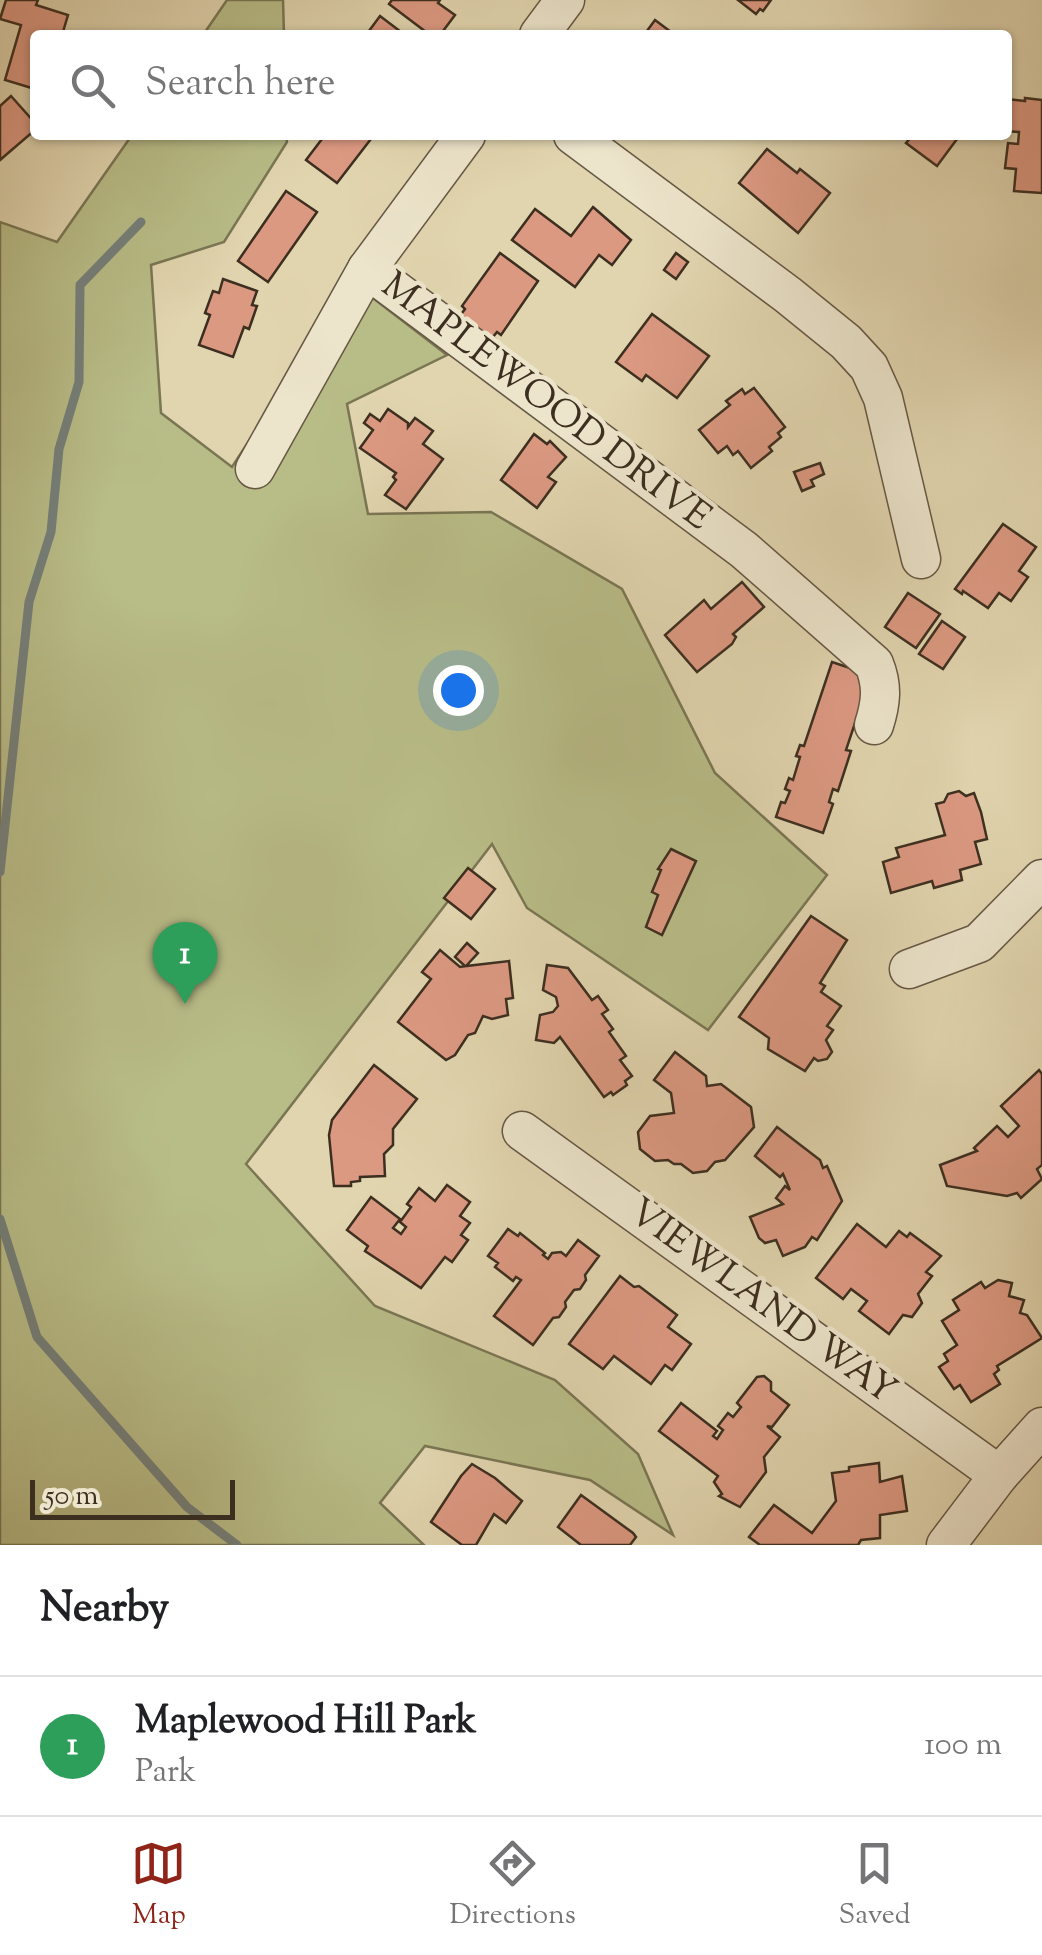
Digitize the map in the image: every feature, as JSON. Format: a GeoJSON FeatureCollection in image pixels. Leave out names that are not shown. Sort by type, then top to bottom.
{"type":"FeatureCollection","features":[{"type":"Feature","properties":{"kind":"street"},"geometry":{"type":"LineString","coordinates":[[543,30],[565,0]]}},
{"type":"Feature","properties":{"kind":"street","name":"MAPLEWOOD DRIVE"},"geometry":{"type":"LineString","coordinates":[[255,469],[368,269],[462,140]]}},
{"type":"Feature","properties":{"kind":"street"},"geometry":{"type":"LineString","coordinates":[[580,140],[788,295],[846,342],[869,367],[883,398],[921,559]]}},
{"type":"Feature","properties":{"kind":"street","name":"MAPLEWOOD DRIVE"},"geometry":{"type":"LineString","coordinates":[[368,269],[744,550],[874,664],[881,681],[874,725]]}},
{"type":"Feature","properties":{"kind":"street"},"geometry":{"type":"LineString","coordinates":[[909,969],[979,942],[1042,879]]}},
{"type":"Feature","properties":{"kind":"street","name":"VIEWLAND WAY"},"geometry":{"type":"LineString","coordinates":[[522,1131],[999,1475]]}},
{"type":"Feature","properties":{"kind":"street"},"geometry":{"type":"LineString","coordinates":[[946,1545],[999,1475],[1042,1427]]}},
{"type":"Feature","properties":{"kind":"green space"},"geometry":{"type":"Polygon","coordinates":[[[227,0],[283,0],[284,30],[206,30],[227,0]]]}},
{"type":"Feature","properties":{"kind":"green space"},"geometry":{"type":"Polygon","coordinates":[[[128,140],[287,140],[224,242],[151,265],[161,413],[232,467],[352,282],[447,355],[347,404],[368,514],[491,512],[622,589],[715,773],[827,875],[708,1030],[527,908],[492,844],[246,1164],[375,1306],[555,1380],[638,1454],[673,1535],[590,1480],[425,1446],[380,1503],[424,1545],[0,1545],[0,222],[57,242],[128,140]]]}},
{"type":"Feature","properties":{"kind":"building"},"geometry":{"type":"Polygon","coordinates":[[[6,0],[38,0],[36,5],[68,15],[64,30],[30,30],[30,88],[5,80],[21,25],[0,19],[6,0]]]}},
{"type":"Feature","properties":{"kind":"building"},"geometry":{"type":"Polygon","coordinates":[[[392,0],[440,0],[438,3],[455,15],[444,30],[423,30],[389,4],[392,0]]]}},
{"type":"Feature","properties":{"kind":"building"},"geometry":{"type":"Polygon","coordinates":[[[738,0],[771,0],[756,14],[738,0]]]}},
{"type":"Feature","properties":{"kind":"building"},"geometry":{"type":"Polygon","coordinates":[[[380,16],[398,30],[370,30],[380,16]]]}},
{"type":"Feature","properties":{"kind":"building"},"geometry":{"type":"Polygon","coordinates":[[[655,20],[668,30],[648,30],[655,20]]]}},
{"type":"Feature","properties":{"kind":"building"},"geometry":{"type":"Polygon","coordinates":[[[11,96],[30,117],[30,134],[0,160],[0,106],[11,96]]]}},
{"type":"Feature","properties":{"kind":"building"},"geometry":{"type":"Polygon","coordinates":[[[1012,100],[1042,100],[1042,193],[1014,191],[1016,169],[1005,168],[1008,143],[1018,144],[1019,132],[1012,131],[1012,100]]]}},
{"type":"Feature","properties":{"kind":"building"},"geometry":{"type":"Polygon","coordinates":[[[321,140],[370,140],[337,183],[306,160],[321,140]]]}},
{"type":"Feature","properties":{"kind":"building"},"geometry":{"type":"Polygon","coordinates":[[[909,140],[956,140],[937,166],[906,143],[909,140]]]}},
{"type":"Feature","properties":{"kind":"building"},"geometry":{"type":"Polygon","coordinates":[[[767,149],[830,193],[798,233],[739,183],[767,149]]]}},
{"type":"Feature","properties":{"kind":"building"},"geometry":{"type":"Polygon","coordinates":[[[286,191],[317,212],[268,282],[238,261],[286,191]]]}},
{"type":"Feature","properties":{"kind":"building"},"geometry":{"type":"Polygon","coordinates":[[[593,207],[631,240],[612,265],[599,255],[575,287],[512,240],[535,209],[571,236],[593,207]]]}},
{"type":"Feature","properties":{"kind":"building"},"geometry":{"type":"Polygon","coordinates":[[[500,253],[538,281],[501,335],[497,332],[493,337],[490,347],[456,321],[465,309],[462,306],[500,253]]]}},
{"type":"Feature","properties":{"kind":"building"},"geometry":{"type":"Polygon","coordinates":[[[676,253],[688,262],[676,279],[664,270],[676,253]]]}},
{"type":"Feature","properties":{"kind":"building"},"geometry":{"type":"Polygon","coordinates":[[[223,279],[257,291],[252,305],[257,306],[249,329],[244,327],[233,357],[199,345],[210,315],[205,313],[213,291],[219,293],[223,279]]]}},
{"type":"Feature","properties":{"kind":"building"},"geometry":{"type":"Polygon","coordinates":[[[652,314],[709,356],[677,398],[646,375],[642,381],[616,362],[652,314]]]}},
{"type":"Feature","properties":{"kind":"building"},"geometry":{"type":"Polygon","coordinates":[[[754,388],[785,427],[778,433],[781,437],[769,447],[772,451],[751,468],[738,451],[733,455],[727,446],[718,453],[699,430],[730,405],[726,401],[742,389],[745,394],[754,388]]]}},
{"type":"Feature","properties":{"kind":"building"},"geometry":{"type":"Polygon","coordinates":[[[388,409],[408,427],[415,418],[433,431],[423,444],[443,459],[406,509],[385,495],[396,480],[396,473],[360,448],[373,430],[364,423],[370,414],[380,421],[388,409]]]}},
{"type":"Feature","properties":{"kind":"building"},"geometry":{"type":"Polygon","coordinates":[[[534,434],[547,444],[550,441],[566,457],[548,477],[556,482],[537,508],[501,480],[534,434]]]}},
{"type":"Feature","properties":{"kind":"building"},"geometry":{"type":"Polygon","coordinates":[[[820,463],[824,474],[811,480],[814,486],[802,491],[794,472],[820,463]]]}},
{"type":"Feature","properties":{"kind":"building"},"geometry":{"type":"Polygon","coordinates":[[[1003,524],[1036,547],[1019,571],[1028,577],[1011,601],[999,593],[988,608],[955,589],[1003,524]]]}},
{"type":"Feature","properties":{"kind":"building"},"geometry":{"type":"Polygon","coordinates":[[[742,582],[764,607],[733,634],[736,637],[732,644],[697,672],[665,635],[704,600],[711,609],[742,582]]]}},
{"type":"Feature","properties":{"kind":"building"},"geometry":{"type":"Polygon","coordinates":[[[908,593],[940,614],[916,648],[885,627],[908,593]]]}},
{"type":"Feature","properties":{"kind":"building"},"geometry":{"type":"Polygon","coordinates":[[[942,621],[965,637],[943,669],[919,654],[942,621]]]}},
{"type":"Feature","properties":{"kind":"building"},"geometry":{"type":"Polygon","coordinates":[[[832,662],[871,675],[846,750],[851,751],[838,791],[833,789],[829,802],[833,804],[823,833],[776,817],[790,791],[785,789],[789,778],[793,780],[800,757],[796,756],[800,745],[804,746],[832,662]]]}},
{"type":"Feature","properties":{"kind":"building"},"geometry":{"type":"Polygon","coordinates":[[[959,791],[966,796],[974,793],[981,812],[987,839],[975,842],[981,864],[960,870],[962,880],[934,888],[932,881],[891,893],[883,862],[899,857],[896,848],[945,835],[936,804],[959,791]]]}},
{"type":"Feature","properties":{"kind":"building"},"geometry":{"type":"Polygon","coordinates":[[[671,849],[696,861],[662,935],[646,927],[658,895],[652,892],[661,870],[658,869],[671,849]]]}},
{"type":"Feature","properties":{"kind":"building"},"geometry":{"type":"Polygon","coordinates":[[[468,868],[495,889],[471,919],[444,898],[468,868]]]}},
{"type":"Feature","properties":{"kind":"building"},"geometry":{"type":"Polygon","coordinates":[[[811,916],[847,940],[820,983],[825,986],[821,992],[841,1006],[827,1026],[833,1030],[826,1040],[832,1052],[827,1059],[814,1058],[805,1071],[768,1049],[769,1038],[739,1017],[811,916]]]}},
{"type":"Feature","properties":{"kind":"building"},"geometry":{"type":"Polygon","coordinates":[[[467,943],[478,953],[466,966],[509,961],[513,998],[506,999],[508,1015],[492,1019],[483,1016],[475,1033],[468,1035],[455,1055],[446,1060],[398,1022],[431,979],[422,972],[440,950],[460,967],[465,966],[455,957],[467,943]]]}},
{"type":"Feature","properties":{"kind":"building"},"geometry":{"type":"Polygon","coordinates":[[[547,965],[568,968],[592,1000],[598,996],[608,1010],[602,1014],[626,1056],[620,1060],[632,1076],[613,1095],[611,1092],[604,1097],[560,1037],[554,1043],[536,1040],[540,1015],[553,1012],[558,1006],[556,997],[543,990],[547,965]]]}},
{"type":"Feature","properties":{"kind":"building"},"geometry":{"type":"Polygon","coordinates":[[[675,1052],[706,1076],[707,1086],[721,1084],[751,1107],[754,1127],[725,1160],[715,1162],[707,1171],[693,1173],[681,1164],[655,1161],[640,1149],[638,1132],[650,1116],[674,1113],[671,1093],[654,1080],[675,1052]]]}},
{"type":"Feature","properties":{"kind":"building"},"geometry":{"type":"Polygon","coordinates":[[[374,1065],[417,1099],[393,1129],[393,1145],[384,1154],[385,1176],[360,1177],[351,1186],[334,1186],[329,1135],[332,1120],[374,1065]]]}},
{"type":"Feature","properties":{"kind":"building"},"geometry":{"type":"Polygon","coordinates":[[[1039,1070],[1042,1165],[1037,1169],[1042,1179],[1021,1198],[1017,1193],[1007,1196],[947,1186],[940,1165],[977,1151],[974,1148],[997,1126],[1008,1137],[1019,1126],[1001,1106],[1039,1070]]]}},
{"type":"Feature","properties":{"kind":"building"},"geometry":{"type":"Polygon","coordinates":[[[777,1127],[820,1160],[823,1168],[827,1166],[842,1201],[817,1240],[812,1237],[805,1247],[783,1256],[776,1240],[765,1243],[759,1238],[750,1217],[783,1204],[776,1198],[785,1186],[790,1190],[783,1174],[780,1177],[755,1156],[777,1127]]]}},
{"type":"Feature","properties":{"kind":"building"},"geometry":{"type":"Polygon","coordinates":[[[447,1185],[470,1202],[460,1216],[470,1223],[461,1235],[468,1240],[452,1262],[445,1257],[421,1288],[365,1251],[368,1246],[347,1230],[371,1197],[400,1219],[393,1228],[401,1234],[406,1227],[400,1222],[411,1207],[407,1204],[419,1188],[435,1201],[447,1185]]]}},
{"type":"Feature","properties":{"kind":"building"},"geometry":{"type":"Polygon","coordinates":[[[857,1224],[886,1247],[899,1231],[907,1237],[910,1233],[941,1256],[926,1272],[932,1276],[918,1294],[922,1303],[912,1317],[903,1315],[889,1334],[859,1311],[867,1301],[851,1289],[843,1299],[816,1278],[857,1224]]]}},
{"type":"Feature","properties":{"kind":"building"},"geometry":{"type":"Polygon","coordinates":[[[508,1229],[518,1236],[520,1233],[548,1259],[552,1253],[566,1256],[578,1240],[599,1256],[580,1289],[574,1290],[559,1317],[553,1318],[533,1345],[494,1316],[521,1280],[516,1277],[513,1281],[488,1256],[508,1229]]]}},
{"type":"Feature","properties":{"kind":"building"},"geometry":{"type":"Polygon","coordinates":[[[620,1276],[677,1315],[668,1327],[691,1344],[672,1370],[665,1365],[651,1384],[614,1356],[603,1369],[569,1344],[620,1276]]]}},
{"type":"Feature","properties":{"kind":"building"},"geometry":{"type":"Polygon","coordinates":[[[998,1280],[1012,1283],[1009,1296],[1024,1300],[1020,1313],[1027,1315],[1042,1338],[997,1366],[999,1370],[994,1374],[1000,1384],[971,1402],[960,1385],[954,1389],[939,1367],[948,1361],[944,1354],[957,1345],[942,1321],[959,1310],[953,1300],[981,1282],[985,1288],[998,1280]]]}},
{"type":"Feature","properties":{"kind":"building"},"geometry":{"type":"Polygon","coordinates":[[[764,1376],[771,1382],[771,1391],[789,1405],[772,1427],[767,1426],[780,1437],[764,1457],[766,1472],[740,1507],[719,1496],[722,1494],[714,1482],[718,1476],[659,1431],[681,1403],[717,1431],[713,1436],[717,1439],[723,1430],[718,1426],[728,1413],[733,1417],[741,1407],[737,1403],[757,1377],[764,1376]]]}},
{"type":"Feature","properties":{"kind":"building"},"geometry":{"type":"Polygon","coordinates":[[[879,1463],[880,1482],[902,1476],[907,1511],[880,1515],[880,1538],[861,1540],[858,1545],[760,1545],[749,1537],[774,1505],[812,1533],[836,1501],[832,1473],[879,1463]]]}},
{"type":"Feature","properties":{"kind":"building"},"geometry":{"type":"Polygon","coordinates":[[[472,1464],[522,1501],[506,1523],[494,1514],[476,1545],[462,1545],[431,1522],[472,1464]]]}},
{"type":"Feature","properties":{"kind":"building"},"geometry":{"type":"Polygon","coordinates":[[[581,1495],[633,1533],[636,1537],[630,1545],[581,1545],[558,1527],[581,1495]]]}},
{"type":"Feature","properties":{"kind":"waterway"},"geometry":{"type":"LineString","coordinates":[[0,872],[29,602],[51,532],[59,449],[79,382],[80,285],[141,222]]}},
{"type":"Feature","properties":{"kind":"waterway"},"geometry":{"type":"LineString","coordinates":[[0,1219],[37,1337],[187,1507],[237,1545]]}},
{"type":"Feature","properties":{"kind":"place","name":"Maplewood Hill Park"},"geometry":{"type":"Point","coordinates":[185,1004]}}]}
